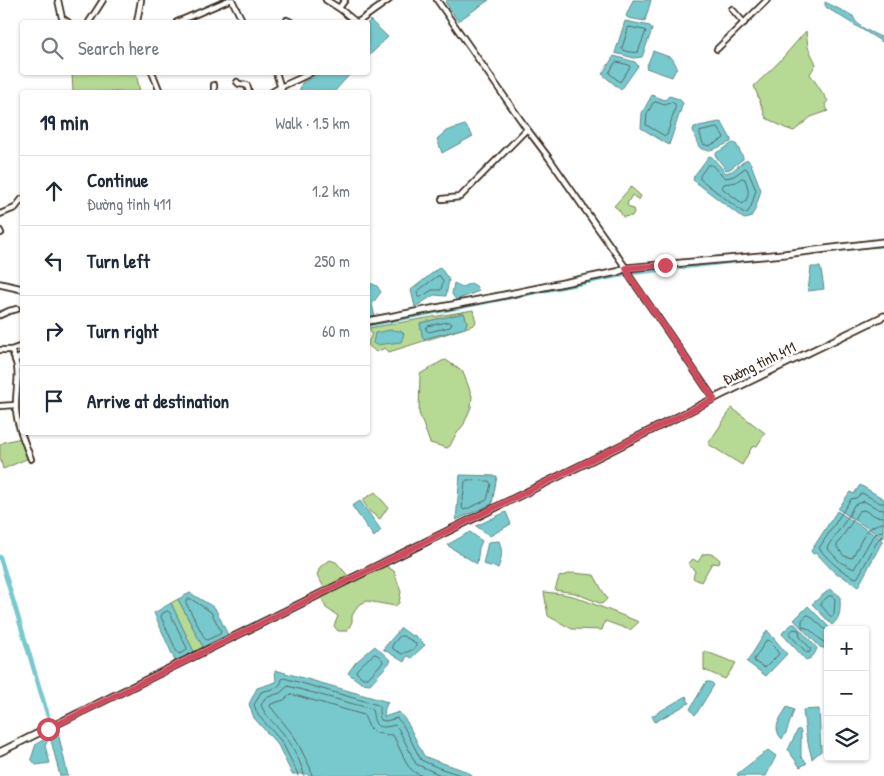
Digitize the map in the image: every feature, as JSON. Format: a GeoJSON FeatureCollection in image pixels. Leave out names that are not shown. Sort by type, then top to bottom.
{"type":"FeatureCollection","features":[{"type":"Feature","properties":{"kind":"main road"},"geometry":{"type":"LineString","coordinates":[[370,321],[617,272],[626,268],[784,254],[884,242]]}},
{"type":"Feature","properties":{"kind":"main road"},"geometry":{"type":"LineString","coordinates":[[0,284],[20,289]]}},
{"type":"Feature","properties":{"kind":"main road","name":"Đường tỉnh 411"},"geometry":{"type":"LineString","coordinates":[[0,752],[884,316]]}},
{"type":"Feature","properties":{"kind":"street"},"geometry":{"type":"LineString","coordinates":[[58,0],[62,18],[65,20]]}},
{"type":"Feature","properties":{"kind":"street"},"geometry":{"type":"LineString","coordinates":[[90,20],[103,0]]}},
{"type":"Feature","properties":{"kind":"street"},"geometry":{"type":"LineString","coordinates":[[138,20],[141,0]]}},
{"type":"Feature","properties":{"kind":"street"},"geometry":{"type":"LineString","coordinates":[[182,20],[231,0],[242,20]]}},
{"type":"Feature","properties":{"kind":"street"},"geometry":{"type":"LineString","coordinates":[[326,0],[354,20]]}},
{"type":"Feature","properties":{"kind":"street"},"geometry":{"type":"LineString","coordinates":[[339,8],[344,0]]}},
{"type":"Feature","properties":{"kind":"street"},"geometry":{"type":"LineString","coordinates":[[378,0],[380,6]]}},
{"type":"Feature","properties":{"kind":"street"},"geometry":{"type":"LineString","coordinates":[[360,20],[388,0]]}},
{"type":"Feature","properties":{"kind":"street"},"geometry":{"type":"LineString","coordinates":[[437,0],[626,268],[630,277],[714,399]]}},
{"type":"Feature","properties":{"kind":"street"},"geometry":{"type":"LineString","coordinates":[[717,49],[767,0]]}},
{"type":"Feature","properties":{"kind":"street"},"geometry":{"type":"LineString","coordinates":[[732,9],[744,23]]}},
{"type":"Feature","properties":{"kind":"street"},"geometry":{"type":"LineString","coordinates":[[153,75],[159,90]]}},
{"type":"Feature","properties":{"kind":"street"},"geometry":{"type":"LineString","coordinates":[[277,75],[281,90]]}},
{"type":"Feature","properties":{"kind":"street"},"geometry":{"type":"LineString","coordinates":[[275,90],[307,75]]}},
{"type":"Feature","properties":{"kind":"street"},"geometry":{"type":"LineString","coordinates":[[237,82],[239,84],[247,84],[248,90]]}},
{"type":"Feature","properties":{"kind":"street"},"geometry":{"type":"LineString","coordinates":[[214,85],[214,90]]}},
{"type":"Feature","properties":{"kind":"street"},"geometry":{"type":"LineString","coordinates":[[442,199],[460,197],[527,129]]}},
{"type":"Feature","properties":{"kind":"street"},"geometry":{"type":"LineString","coordinates":[[0,214],[15,208],[20,201]]}},
{"type":"Feature","properties":{"kind":"street"},"geometry":{"type":"LineString","coordinates":[[0,315],[17,310]]}},
{"type":"Feature","properties":{"kind":"street"},"geometry":{"type":"LineString","coordinates":[[0,350],[11,350],[20,347]]}},
{"type":"Feature","properties":{"kind":"street"},"geometry":{"type":"LineString","coordinates":[[11,350],[20,374],[16,405],[20,430]]}},
{"type":"Feature","properties":{"kind":"street"},"geometry":{"type":"LineString","coordinates":[[15,360],[20,357]]}},
{"type":"Feature","properties":{"kind":"street"},"geometry":{"type":"LineString","coordinates":[[0,406],[16,405]]}},
{"type":"Feature","properties":{"kind":"street"},"geometry":{"type":"LineString","coordinates":[[22,435],[31,459]]}},
{"type":"Feature","properties":{"kind":"green space"},"geometry":{"type":"Polygon","coordinates":[[[806,31],[808,47],[816,64],[810,74],[828,101],[825,104],[828,111],[811,117],[794,131],[766,118],[754,86],[779,62],[806,31]]]}},
{"type":"Feature","properties":{"kind":"green space"},"geometry":{"type":"Polygon","coordinates":[[[72,75],[136,75],[140,90],[73,90],[72,75]]]}},
{"type":"Feature","properties":{"kind":"green space"},"geometry":{"type":"Polygon","coordinates":[[[631,187],[641,196],[639,200],[632,195],[627,204],[634,212],[632,216],[623,217],[614,206],[631,187]]]}},
{"type":"Feature","properties":{"kind":"green space"},"geometry":{"type":"Polygon","coordinates":[[[473,310],[476,322],[474,325],[465,328],[467,322],[464,313],[420,323],[423,339],[462,329],[389,352],[385,348],[376,352],[370,347],[372,334],[370,328],[473,310]]]}},
{"type":"Feature","properties":{"kind":"green space"},"geometry":{"type":"Polygon","coordinates":[[[446,360],[463,372],[472,396],[471,407],[464,424],[447,448],[430,443],[419,413],[420,374],[446,360]]]}},
{"type":"Feature","properties":{"kind":"green space"},"geometry":{"type":"Polygon","coordinates":[[[732,408],[765,433],[757,446],[752,447],[742,465],[708,444],[732,408]]]}},
{"type":"Feature","properties":{"kind":"green space"},"geometry":{"type":"Polygon","coordinates":[[[21,438],[29,458],[3,469],[0,458],[0,445],[4,442],[21,438]]]}},
{"type":"Feature","properties":{"kind":"green space"},"geometry":{"type":"Polygon","coordinates":[[[375,492],[388,507],[380,519],[370,512],[362,500],[375,492]]]}},
{"type":"Feature","properties":{"kind":"green space"},"geometry":{"type":"Polygon","coordinates":[[[703,554],[712,554],[720,560],[719,564],[712,563],[701,582],[693,578],[695,571],[688,564],[693,559],[698,562],[703,554]]]}},
{"type":"Feature","properties":{"kind":"green space"},"geometry":{"type":"Polygon","coordinates":[[[330,560],[336,562],[349,577],[325,589],[317,575],[320,567],[330,560]]]}},
{"type":"Feature","properties":{"kind":"green space"},"geometry":{"type":"Polygon","coordinates":[[[386,566],[394,571],[401,592],[399,603],[395,606],[367,601],[358,605],[347,631],[338,631],[334,626],[338,616],[326,608],[321,597],[386,566]]]}},
{"type":"Feature","properties":{"kind":"green space"},"geometry":{"type":"Polygon","coordinates":[[[572,573],[594,575],[607,599],[602,604],[575,593],[555,590],[559,577],[572,573]]]}},
{"type":"Feature","properties":{"kind":"green space"},"geometry":{"type":"Polygon","coordinates":[[[544,592],[576,597],[639,622],[630,630],[605,621],[602,630],[572,629],[548,616],[544,592]]]}},
{"type":"Feature","properties":{"kind":"green space"},"geometry":{"type":"Polygon","coordinates":[[[178,599],[203,647],[194,652],[171,603],[178,599]]]}},
{"type":"Feature","properties":{"kind":"green space"},"geometry":{"type":"Polygon","coordinates":[[[704,651],[736,663],[725,679],[704,670],[704,651]]]}},
{"type":"Feature","properties":{"kind":"water"},"geometry":{"type":"Polygon","coordinates":[[[447,0],[489,0],[458,21],[445,2],[447,0]]]}},
{"type":"Feature","properties":{"kind":"water"},"geometry":{"type":"Polygon","coordinates":[[[633,0],[651,0],[645,21],[626,16],[633,0]]]}},
{"type":"Feature","properties":{"kind":"water"},"geometry":{"type":"Polygon","coordinates":[[[825,2],[853,16],[861,26],[883,38],[884,43],[827,8],[825,2]]]}},
{"type":"Feature","properties":{"kind":"water"},"geometry":{"type":"Polygon","coordinates":[[[370,20],[388,37],[370,55],[370,20]]]}},
{"type":"Feature","properties":{"kind":"water"},"geometry":{"type":"Polygon","coordinates":[[[625,21],[650,26],[652,30],[642,57],[634,58],[615,53],[625,21]]]}},
{"type":"Feature","properties":{"kind":"water"},"geometry":{"type":"Polygon","coordinates":[[[653,51],[672,58],[677,67],[672,77],[646,68],[653,51]]]}},
{"type":"Feature","properties":{"kind":"water"},"geometry":{"type":"Polygon","coordinates":[[[614,56],[635,62],[638,66],[621,90],[602,74],[614,56]]]}},
{"type":"Feature","properties":{"kind":"water"},"geometry":{"type":"Polygon","coordinates":[[[317,75],[349,75],[336,90],[300,90],[302,83],[317,75]]]}},
{"type":"Feature","properties":{"kind":"water"},"geometry":{"type":"Polygon","coordinates":[[[652,95],[665,100],[669,96],[679,99],[683,103],[669,145],[641,128],[642,113],[652,95]]]}},
{"type":"Feature","properties":{"kind":"water"},"geometry":{"type":"Polygon","coordinates":[[[722,123],[731,142],[713,149],[704,150],[698,145],[693,130],[694,127],[722,123]]]}},
{"type":"Feature","properties":{"kind":"water"},"geometry":{"type":"Polygon","coordinates":[[[465,125],[473,136],[442,153],[437,139],[446,131],[465,125]]]}},
{"type":"Feature","properties":{"kind":"water"},"geometry":{"type":"Polygon","coordinates":[[[733,143],[736,144],[743,159],[726,170],[715,155],[733,143]]]}},
{"type":"Feature","properties":{"kind":"water"},"geometry":{"type":"Polygon","coordinates":[[[709,156],[726,173],[732,171],[747,159],[751,164],[761,190],[755,210],[750,218],[744,219],[693,180],[709,156]]]}},
{"type":"Feature","properties":{"kind":"water"},"geometry":{"type":"Polygon","coordinates":[[[440,267],[449,280],[446,296],[434,295],[415,307],[411,290],[440,267]]]}},
{"type":"Feature","properties":{"kind":"water"},"geometry":{"type":"Polygon","coordinates":[[[811,267],[820,267],[824,289],[808,291],[811,267]]]}},
{"type":"Feature","properties":{"kind":"water"},"geometry":{"type":"Polygon","coordinates":[[[370,283],[377,286],[381,292],[372,304],[375,317],[370,318],[370,283]]]}},
{"type":"Feature","properties":{"kind":"water"},"geometry":{"type":"Polygon","coordinates":[[[454,283],[462,287],[471,283],[479,291],[456,300],[452,294],[454,283]]]}},
{"type":"Feature","properties":{"kind":"water"},"geometry":{"type":"Polygon","coordinates":[[[464,313],[467,322],[465,328],[423,339],[420,323],[464,313]]]}},
{"type":"Feature","properties":{"kind":"water"},"geometry":{"type":"Polygon","coordinates":[[[391,330],[401,331],[404,334],[401,342],[376,345],[373,343],[375,333],[391,330]]]}},
{"type":"Feature","properties":{"kind":"water"},"geometry":{"type":"Polygon","coordinates":[[[460,475],[497,476],[492,504],[456,520],[460,475]]]}},
{"type":"Feature","properties":{"kind":"water"},"geometry":{"type":"Polygon","coordinates":[[[860,485],[884,499],[883,538],[838,509],[850,492],[854,494],[860,485]]]}},
{"type":"Feature","properties":{"kind":"water"},"geometry":{"type":"Polygon","coordinates":[[[360,501],[381,530],[374,537],[352,506],[360,501]]]}},
{"type":"Feature","properties":{"kind":"water"},"geometry":{"type":"Polygon","coordinates":[[[837,511],[883,540],[858,587],[839,574],[836,574],[816,553],[813,554],[811,551],[837,511]]]}},
{"type":"Feature","properties":{"kind":"water"},"geometry":{"type":"Polygon","coordinates":[[[506,512],[511,524],[490,536],[476,526],[506,512]]]}},
{"type":"Feature","properties":{"kind":"water"},"geometry":{"type":"Polygon","coordinates":[[[470,532],[482,541],[477,564],[447,545],[470,532]]]}},
{"type":"Feature","properties":{"kind":"water"},"geometry":{"type":"Polygon","coordinates":[[[499,541],[502,554],[498,568],[483,564],[488,542],[499,541]]]}},
{"type":"Feature","properties":{"kind":"water"},"geometry":{"type":"Polygon","coordinates":[[[830,589],[840,596],[839,615],[832,625],[812,604],[830,589]]]}},
{"type":"Feature","properties":{"kind":"water"},"geometry":{"type":"Polygon","coordinates":[[[190,593],[215,608],[228,635],[203,647],[178,599],[190,593]]]}},
{"type":"Feature","properties":{"kind":"water"},"geometry":{"type":"Polygon","coordinates":[[[171,603],[194,652],[175,661],[154,613],[171,603]]]}},
{"type":"Feature","properties":{"kind":"water"},"geometry":{"type":"Polygon","coordinates":[[[808,606],[828,626],[824,626],[824,648],[820,647],[794,620],[808,606]]]}},
{"type":"Feature","properties":{"kind":"water"},"geometry":{"type":"Polygon","coordinates":[[[792,624],[795,624],[817,648],[813,656],[806,660],[782,634],[792,624]]]}},
{"type":"Feature","properties":{"kind":"water"},"geometry":{"type":"Polygon","coordinates":[[[401,628],[412,636],[414,635],[425,645],[411,658],[407,656],[404,662],[383,649],[401,628]]]}},
{"type":"Feature","properties":{"kind":"water"},"geometry":{"type":"Polygon","coordinates":[[[767,630],[787,654],[766,676],[747,662],[767,630]]]}},
{"type":"Feature","properties":{"kind":"water"},"geometry":{"type":"Polygon","coordinates":[[[375,646],[391,661],[370,684],[361,683],[348,673],[356,662],[375,646]]]}},
{"type":"Feature","properties":{"kind":"water"},"geometry":{"type":"Polygon","coordinates":[[[275,670],[388,702],[384,717],[399,712],[407,722],[424,756],[465,771],[472,776],[309,776],[307,774],[292,774],[278,745],[254,718],[249,704],[257,688],[276,682],[275,670]]]}},
{"type":"Feature","properties":{"kind":"water"},"geometry":{"type":"Polygon","coordinates":[[[706,682],[711,682],[714,685],[695,715],[690,709],[706,682]]]}},
{"type":"Feature","properties":{"kind":"water"},"geometry":{"type":"Polygon","coordinates":[[[686,696],[689,703],[655,722],[652,716],[686,696]]]}},
{"type":"Feature","properties":{"kind":"water"},"geometry":{"type":"Polygon","coordinates":[[[787,707],[794,710],[782,739],[777,727],[787,707]]]}},
{"type":"Feature","properties":{"kind":"water"},"geometry":{"type":"Polygon","coordinates":[[[819,709],[821,751],[812,759],[806,735],[803,710],[819,709]]]}},
{"type":"Feature","properties":{"kind":"water"},"geometry":{"type":"Polygon","coordinates":[[[57,728],[68,776],[60,776],[49,732],[57,728]]]}},
{"type":"Feature","properties":{"kind":"water"},"geometry":{"type":"Polygon","coordinates":[[[798,729],[801,731],[801,757],[807,763],[800,767],[788,750],[798,729]]]}},
{"type":"Feature","properties":{"kind":"water"},"geometry":{"type":"Polygon","coordinates":[[[45,739],[48,740],[45,746],[50,763],[36,765],[31,759],[36,744],[45,739]]]}},
{"type":"Feature","properties":{"kind":"water"},"geometry":{"type":"Polygon","coordinates":[[[768,750],[776,756],[766,776],[738,776],[737,774],[768,750]]]}},
{"type":"Feature","properties":{"kind":"waterway"},"geometry":{"type":"LineString","coordinates":[[872,246],[884,245]]}},
{"type":"Feature","properties":{"kind":"waterway"},"geometry":{"type":"LineString","coordinates":[[370,325],[632,273],[753,259]]}},
{"type":"Feature","properties":{"kind":"waterway"},"geometry":{"type":"LineString","coordinates":[[0,557],[50,723]]}},
{"type":"Feature","properties":{"kind":"route"},"geometry":{"type":"LineString","coordinates":[[48,729],[714,399],[630,277],[626,268],[665,265]]}}]}
